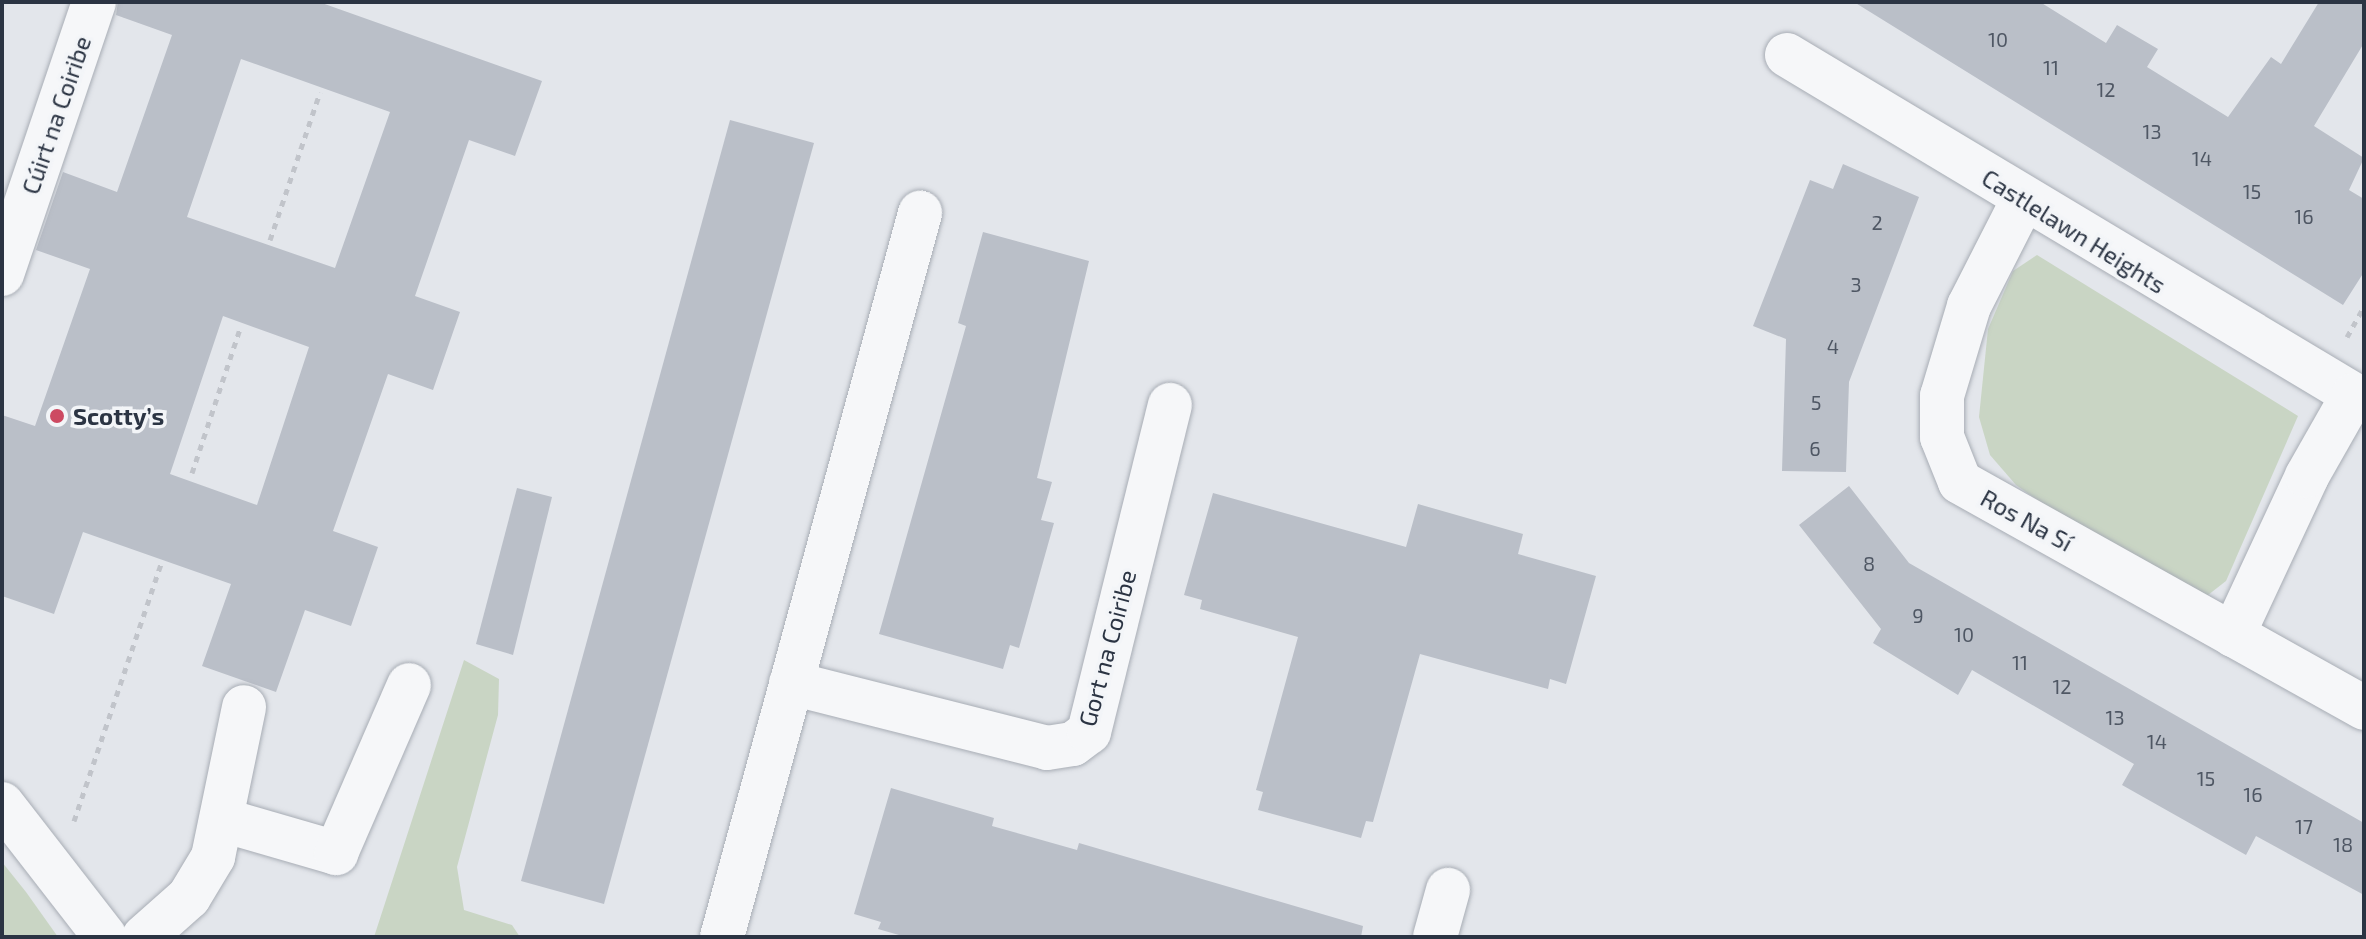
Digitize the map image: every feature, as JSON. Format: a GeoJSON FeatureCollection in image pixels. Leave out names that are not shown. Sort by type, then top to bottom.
{"type":"FeatureCollection","features":[{"type":"Feature","properties":{"kind":"street","name":"Cúirt na Coiribe"},"geometry":{"type":"LineString","coordinates":[[2,274],[94,2]]}},
{"type":"Feature","properties":{"kind":"street","name":"Castlelawn Heights"},"geometry":{"type":"LineString","coordinates":[[1787,55],[2023,200],[2359,398]]}},
{"type":"Feature","properties":{"kind":"street","name":"Ros Na Sí"},"geometry":{"type":"LineString","coordinates":[[2023,200],[1969,306],[1942,396],[1942,437],[1960,482],[2364,708]]}},
{"type":"Feature","properties":{"kind":"street"},"geometry":{"type":"LineString","coordinates":[[722,937],[920,213]]}},
{"type":"Feature","properties":{"kind":"street"},"geometry":{"type":"LineString","coordinates":[[2233,635],[2307,476],[2359,398]]}},
{"type":"Feature","properties":{"kind":"street","name":"Gort na Coiribe"},"geometry":{"type":"LineString","coordinates":[[791,683],[1047,748],[1073,744],[1089,732],[1170,405]]}},
{"type":"Feature","properties":{"kind":"street"},"geometry":{"type":"LineString","coordinates":[[226,821],[336,853],[409,685]]}},
{"type":"Feature","properties":{"kind":"street"},"geometry":{"type":"LineString","coordinates":[[144,937],[189,897],[226,821],[244,707]]}},
{"type":"Feature","properties":{"kind":"street"},"geometry":{"type":"LineString","coordinates":[[2,804],[57,871],[105,937]]}},
{"type":"Feature","properties":{"kind":"street"},"geometry":{"type":"LineString","coordinates":[[1435,937],[1448,890]]}},
{"type":"Feature","properties":{"kind":"path"},"geometry":{"type":"LineString","coordinates":[[270,240],[320,92]]}},
{"type":"Feature","properties":{"kind":"path"},"geometry":{"type":"LineString","coordinates":[[192,473],[240,329]]}},
{"type":"Feature","properties":{"kind":"path"},"geometry":{"type":"LineString","coordinates":[[57,871],[161,564]]}},
{"type":"Feature","properties":{"kind":"green space"},"geometry":{"type":"Polygon","coordinates":[[[2037,255],[2298,416],[2226,581],[2208,595],[2192,593],[2063,518],[2016,485],[1990,455],[1979,417],[1988,329],[2013,271],[2037,255]]]}},
{"type":"Feature","properties":{"kind":"green space"},"geometry":{"type":"Polygon","coordinates":[[[464,660],[499,679],[498,715],[457,867],[464,910],[512,925],[520,937],[374,937],[464,660]]]}},
{"type":"Feature","properties":{"kind":"green space"},"geometry":{"type":"Polygon","coordinates":[[[2,862],[26,892],[58,937],[2,937],[2,862]]]}},
{"type":"Feature","properties":{"kind":"building"},"geometry":{"type":"Polygon","coordinates":[[[118,2],[319,2],[542,81],[515,156],[469,140],[415,296],[460,312],[433,390],[388,374],[333,531],[378,547],[351,626],[305,610],[276,692],[202,666],[231,584],[83,532],[54,614],[2,596],[2,415],[35,426],[90,269],[36,250],[63,172],[117,192],[172,35],[116,15],[118,2]],[[241,59],[187,217],[335,268],[390,112],[241,59]],[[223,316],[170,474],[257,505],[309,347],[223,316]]]}},
{"type":"Feature","properties":{"kind":"building"},"geometry":{"type":"Polygon","coordinates":[[[1854,2],[2040,2],[2106,43],[2117,25],[2158,49],[2147,67],[2228,117],[2271,57],[2281,64],[2319,2],[2364,2],[2364,43],[2314,126],[2364,158],[2349,190],[2364,199],[2364,272],[2343,305],[1854,2]]]}},
{"type":"Feature","properties":{"kind":"building"},"geometry":{"type":"Polygon","coordinates":[[[730,120],[814,143],[604,904],[521,881],[730,120]]]}},
{"type":"Feature","properties":{"kind":"building"},"geometry":{"type":"Polygon","coordinates":[[[1843,164],[1919,197],[1849,382],[1846,472],[1782,471],[1786,339],[1753,326],[1810,180],[1833,189],[1843,164]]]}},
{"type":"Feature","properties":{"kind":"building"},"geometry":{"type":"Polygon","coordinates":[[[983,232],[1089,261],[1037,478],[1052,482],[1041,520],[1054,523],[1019,648],[1010,645],[1003,669],[879,634],[966,326],[958,323],[983,232]]]}},
{"type":"Feature","properties":{"kind":"building"},"geometry":{"type":"Polygon","coordinates":[[[1849,486],[1909,563],[2364,823],[2364,895],[2256,836],[2246,855],[2122,785],[2134,764],[1972,670],[1958,695],[1873,643],[1881,629],[1799,525],[1849,486]]]}},
{"type":"Feature","properties":{"kind":"building"},"geometry":{"type":"Polygon","coordinates":[[[517,488],[552,497],[513,655],[476,644],[517,488]]]}},
{"type":"Feature","properties":{"kind":"building"},"geometry":{"type":"Polygon","coordinates":[[[1213,493],[1406,547],[1418,504],[1523,534],[1518,554],[1596,576],[1566,684],[1550,679],[1548,689],[1420,654],[1373,822],[1366,821],[1361,838],[1258,810],[1263,792],[1256,790],[1298,637],[1200,609],[1202,600],[1184,595],[1213,493]]]}},
{"type":"Feature","properties":{"kind":"building"},"geometry":{"type":"Polygon","coordinates":[[[891,788],[994,818],[992,826],[1077,850],[1079,843],[1363,926],[1361,937],[906,937],[878,929],[881,922],[854,914],[891,788]]]}},
{"type":"Feature","properties":{"kind":"place","name":"Scotty’s"},"geometry":{"type":"Point","coordinates":[57,416]}}]}
